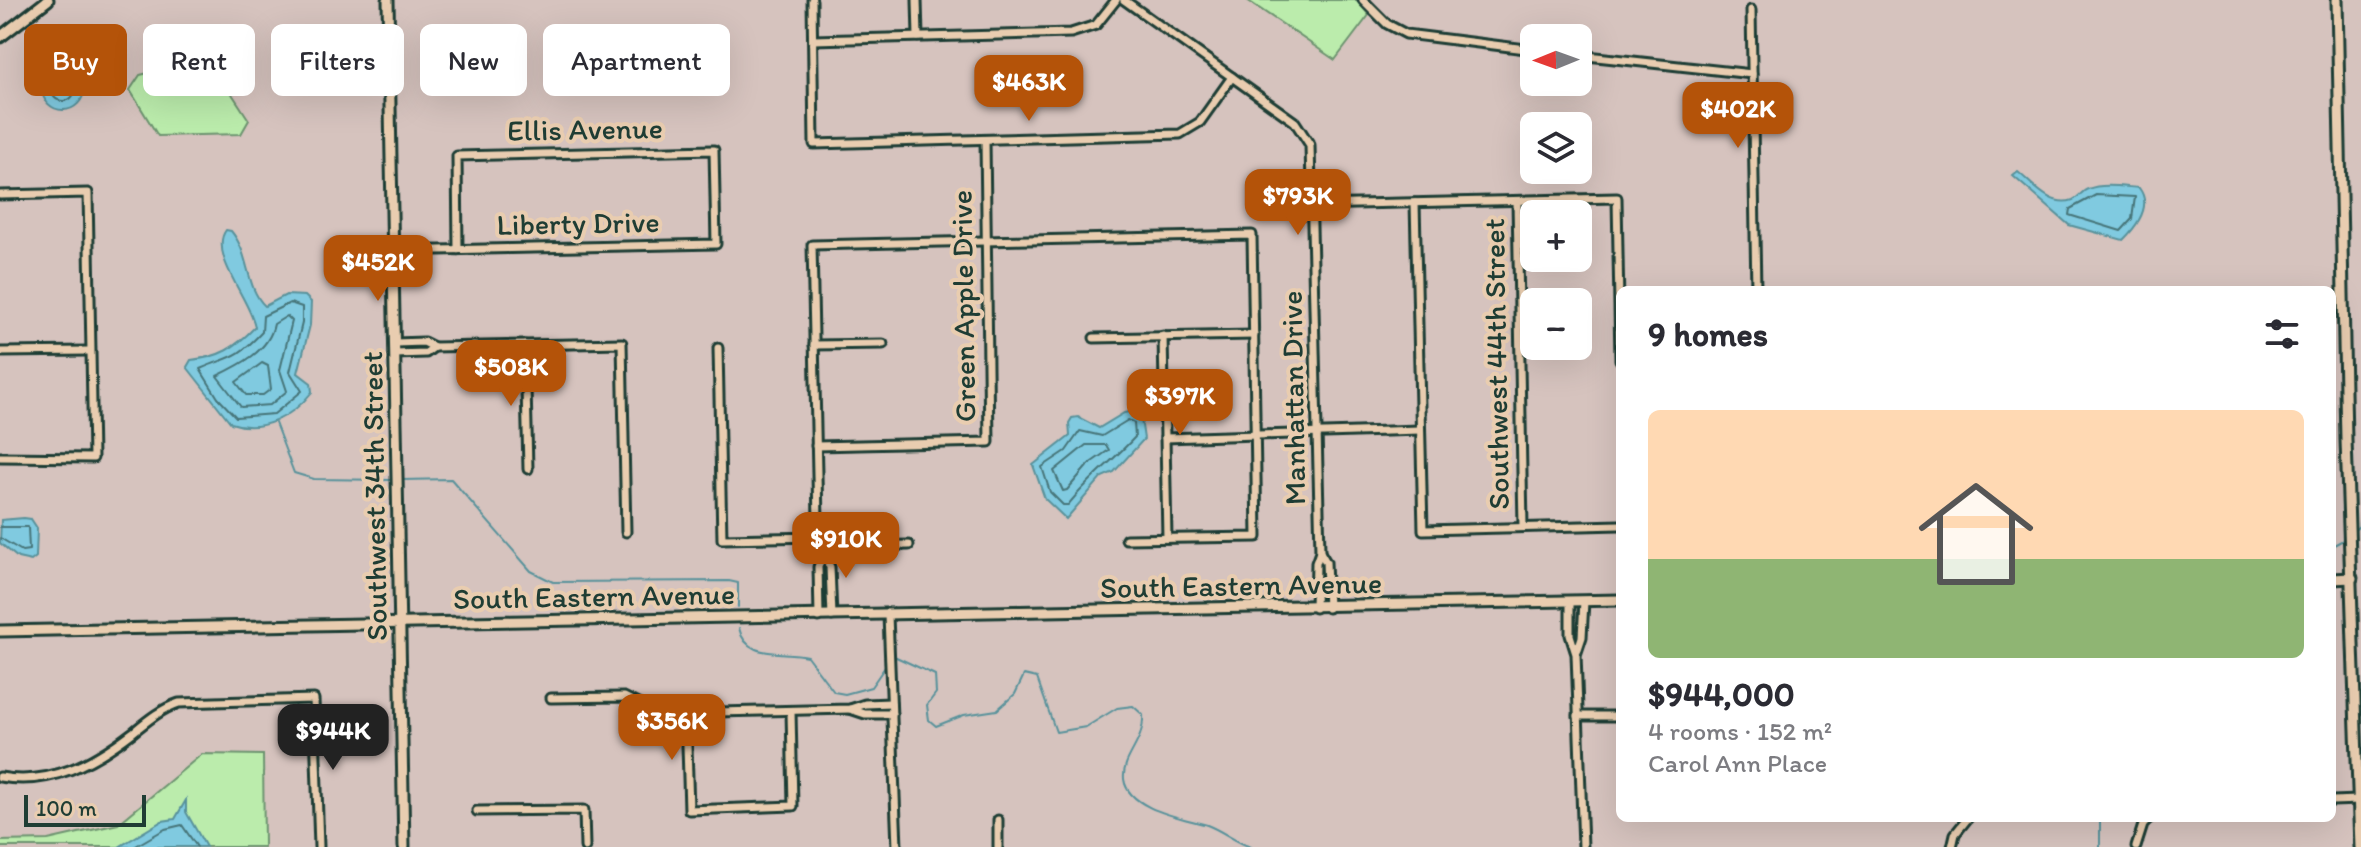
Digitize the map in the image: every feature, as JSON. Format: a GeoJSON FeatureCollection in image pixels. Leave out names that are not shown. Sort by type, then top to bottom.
{"type":"FeatureCollection","features":[{"type":"Feature","properties":{"kind":"street"},"geometry":{"type":"LineString","coordinates":[[0,37],[48,0]]}},
{"type":"Feature","properties":{"kind":"street","name":"Southwest 34th Street"},"geometry":{"type":"LineString","coordinates":[[388,0],[404,847]]}},
{"type":"Feature","properties":{"kind":"street"},"geometry":{"type":"LineString","coordinates":[[812,0],[814,144],[1180,134],[1200,122],[1232,77]]}},
{"type":"Feature","properties":{"kind":"street"},"geometry":{"type":"LineString","coordinates":[[917,0],[918,37]]}},
{"type":"Feature","properties":{"kind":"street"},"geometry":{"type":"LineString","coordinates":[[813,40],[1082,31],[1101,21],[1116,0]]}},
{"type":"Feature","properties":{"kind":"street","name":"Manhattan Drive"},"geometry":{"type":"LineString","coordinates":[[1124,0],[1302,129],[1312,154],[1320,552],[1316,563],[1315,608]]}},
{"type":"Feature","properties":{"kind":"street"},"geometry":{"type":"LineString","coordinates":[[1363,0],[1387,24],[1406,34],[1520,48]]}},
{"type":"Feature","properties":{"kind":"street"},"geometry":{"type":"LineString","coordinates":[[2337,0],[2357,578],[2360,847]]}},
{"type":"Feature","properties":{"kind":"street"},"geometry":{"type":"LineString","coordinates":[[1751,10],[1756,286]]}},
{"type":"Feature","properties":{"kind":"street"},"geometry":{"type":"LineString","coordinates":[[1592,57],[1752,74]]}},
{"type":"Feature","properties":{"kind":"street","name":"Green Apple Drive"},"geometry":{"type":"LineString","coordinates":[[816,446],[989,442],[985,140]]}},
{"type":"Feature","properties":{"kind":"street","name":"Ellis Avenue"},"geometry":{"type":"LineString","coordinates":[[458,250],[457,156],[714,150],[716,244]]}},
{"type":"Feature","properties":{"kind":"street"},"geometry":{"type":"LineString","coordinates":[[0,195],[88,193],[93,458],[0,457]]}},
{"type":"Feature","properties":{"kind":"street"},"geometry":{"type":"LineString","coordinates":[[1312,205],[1617,198],[1619,286]]}},
{"type":"Feature","properties":{"kind":"street","name":"Southwest 44th Street"},"geometry":{"type":"LineString","coordinates":[[1517,201],[1523,527]]}},
{"type":"Feature","properties":{"kind":"street"},"geometry":{"type":"LineString","coordinates":[[1415,203],[1423,530],[1616,525]]}},
{"type":"Feature","properties":{"kind":"street"},"geometry":{"type":"LineString","coordinates":[[832,616],[830,567],[822,551],[820,537],[812,245],[1252,235],[1257,537],[1126,539]]}},
{"type":"Feature","properties":{"kind":"street","name":"Liberty Drive"},"geometry":{"type":"LineString","coordinates":[[393,251],[716,244]]}},
{"type":"Feature","properties":{"kind":"street"},"geometry":{"type":"LineString","coordinates":[[1094,338],[1254,335]]}},
{"type":"Feature","properties":{"kind":"street"},"geometry":{"type":"LineString","coordinates":[[1163,336],[1167,538]]}},
{"type":"Feature","properties":{"kind":"street"},"geometry":{"type":"LineString","coordinates":[[395,349],[424,342],[434,347],[622,343],[626,532]]}},
{"type":"Feature","properties":{"kind":"street"},"geometry":{"type":"LineString","coordinates":[[814,345],[883,344]]}},
{"type":"Feature","properties":{"kind":"street"},"geometry":{"type":"LineString","coordinates":[[525,345],[528,469]]}},
{"type":"Feature","properties":{"kind":"street"},"geometry":{"type":"LineString","coordinates":[[718,348],[722,539],[820,537]]}},
{"type":"Feature","properties":{"kind":"street"},"geometry":{"type":"LineString","coordinates":[[0,352],[89,351]]}},
{"type":"Feature","properties":{"kind":"street"},"geometry":{"type":"LineString","coordinates":[[1165,438],[1420,430]]}},
{"type":"Feature","properties":{"kind":"street"},"geometry":{"type":"LineString","coordinates":[[822,551],[909,545]]}},
{"type":"Feature","properties":{"kind":"street"},"geometry":{"type":"LineString","coordinates":[[819,617],[818,567],[822,551]]}},
{"type":"Feature","properties":{"kind":"street","name":"Manhattan Drive"},"geometry":{"type":"LineString","coordinates":[[1320,552],[1326,562],[1328,608]]}},
{"type":"Feature","properties":{"kind":"street"},"geometry":{"type":"LineString","coordinates":[[2336,579],[2357,578]]}},
{"type":"Feature","properties":{"kind":"street","name":"South Eastern Avenue"},"geometry":{"type":"LineString","coordinates":[[0,631],[1616,600]]}},
{"type":"Feature","properties":{"kind":"street"},"geometry":{"type":"LineString","coordinates":[[1576,654],[1582,637],[1584,601]]}},
{"type":"Feature","properties":{"kind":"street"},"geometry":{"type":"LineString","coordinates":[[1570,602],[1570,635],[1576,654],[1583,847]]}},
{"type":"Feature","properties":{"kind":"street"},"geometry":{"type":"LineString","coordinates":[[888,615],[897,847]]}},
{"type":"Feature","properties":{"kind":"street"},"geometry":{"type":"LineString","coordinates":[[551,698],[624,697],[650,710],[686,713],[850,709],[865,704],[891,703]]}},
{"type":"Feature","properties":{"kind":"street"},"geometry":{"type":"LineString","coordinates":[[0,777],[29,779],[68,772],[102,755],[161,711],[179,703],[314,699],[319,847]]}},
{"type":"Feature","properties":{"kind":"street"},"geometry":{"type":"LineString","coordinates":[[850,709],[865,714],[892,714]]}},
{"type":"Feature","properties":{"kind":"street"},"geometry":{"type":"LineString","coordinates":[[686,713],[689,810],[793,806],[791,711]]}},
{"type":"Feature","properties":{"kind":"street"},"geometry":{"type":"LineString","coordinates":[[1578,716],[1616,716]]}},
{"type":"Feature","properties":{"kind":"street"},"geometry":{"type":"LineString","coordinates":[[2336,801],[2359,800]]}},
{"type":"Feature","properties":{"kind":"street"},"geometry":{"type":"LineString","coordinates":[[477,811],[584,810],[585,847]]}},
{"type":"Feature","properties":{"kind":"street"},"geometry":{"type":"LineString","coordinates":[[998,820],[998,847]]}},
{"type":"Feature","properties":{"kind":"street"},"geometry":{"type":"LineString","coordinates":[[1952,847],[1955,834],[1965,822]]}},
{"type":"Feature","properties":{"kind":"street"},"geometry":{"type":"LineString","coordinates":[[2136,847],[2146,822]]}},
{"type":"Feature","properties":{"kind":"green space"},"geometry":{"type":"Polygon","coordinates":[[[1247,0],[1356,0],[1369,15],[1335,60],[1247,0]]]}},
{"type":"Feature","properties":{"kind":"green space"},"geometry":{"type":"Polygon","coordinates":[[[143,74],[143,96],[233,96],[249,120],[241,134],[158,136],[130,90],[143,74]]]}},
{"type":"Feature","properties":{"kind":"green space"},"geometry":{"type":"Polygon","coordinates":[[[202,754],[263,755],[264,847],[0,847],[0,841],[48,840],[118,824],[202,754]]]}},
{"type":"Feature","properties":{"kind":"water"},"geometry":{"type":"Polygon","coordinates":[[[82,96],[78,104],[63,110],[48,104],[44,97],[82,96]]]}},
{"type":"Feature","properties":{"kind":"water"},"geometry":{"type":"Polygon","coordinates":[[[2018,172],[2043,194],[2057,201],[2073,200],[2086,190],[2100,186],[2139,188],[2144,209],[2123,240],[2069,225],[2013,176],[2018,172]]]}},
{"type":"Feature","properties":{"kind":"water"},"geometry":{"type":"Polygon","coordinates":[[[226,230],[231,231],[242,249],[254,289],[265,306],[286,295],[305,296],[311,302],[310,325],[298,373],[311,383],[312,392],[296,409],[276,421],[254,426],[231,423],[187,367],[191,360],[226,350],[255,327],[222,252],[226,230]]]}},
{"type":"Feature","properties":{"kind":"water"},"geometry":{"type":"Polygon","coordinates":[[[1133,411],[1141,419],[1144,439],[1114,472],[1102,477],[1066,519],[1045,499],[1033,465],[1070,436],[1069,423],[1072,418],[1078,417],[1099,428],[1133,411]]]}},
{"type":"Feature","properties":{"kind":"water"},"geometry":{"type":"Polygon","coordinates":[[[31,519],[37,528],[36,557],[31,561],[18,558],[0,543],[1,520],[31,519]]]}},
{"type":"Feature","properties":{"kind":"water"},"geometry":{"type":"Polygon","coordinates":[[[186,800],[186,812],[206,847],[119,847],[162,821],[175,819],[186,800]]]}},
{"type":"Feature","properties":{"kind":"waterway"},"geometry":{"type":"LineString","coordinates":[[275,423],[294,473],[314,479],[391,480]]}},
{"type":"Feature","properties":{"kind":"waterway"},"geometry":{"type":"LineString","coordinates":[[402,480],[451,479],[531,571],[553,582],[729,581],[738,583],[738,607]]}},
{"type":"Feature","properties":{"kind":"waterway"},"geometry":{"type":"LineString","coordinates":[[2353,532],[2359,526],[2361,512]]}},
{"type":"Feature","properties":{"kind":"waterway"},"geometry":{"type":"LineString","coordinates":[[2336,544],[2345,539]]}},
{"type":"Feature","properties":{"kind":"waterway"},"geometry":{"type":"LineString","coordinates":[[739,628],[743,638],[756,649],[807,656],[834,692],[845,694],[871,687],[887,664]]}},
{"type":"Feature","properties":{"kind":"waterway"},"geometry":{"type":"LineString","coordinates":[[894,656],[935,675],[936,693],[927,705],[929,720],[936,726],[964,715],[997,710],[1015,694],[1024,675],[1037,678],[1056,732],[1086,727],[1117,708],[1133,706],[1143,715],[1143,725],[1124,771],[1128,790],[1135,798],[1158,811],[1207,825],[1251,847]]}},
{"type":"Feature","properties":{"kind":"waterway"},"geometry":{"type":"LineString","coordinates":[[2100,822],[2100,847]]}}]}
